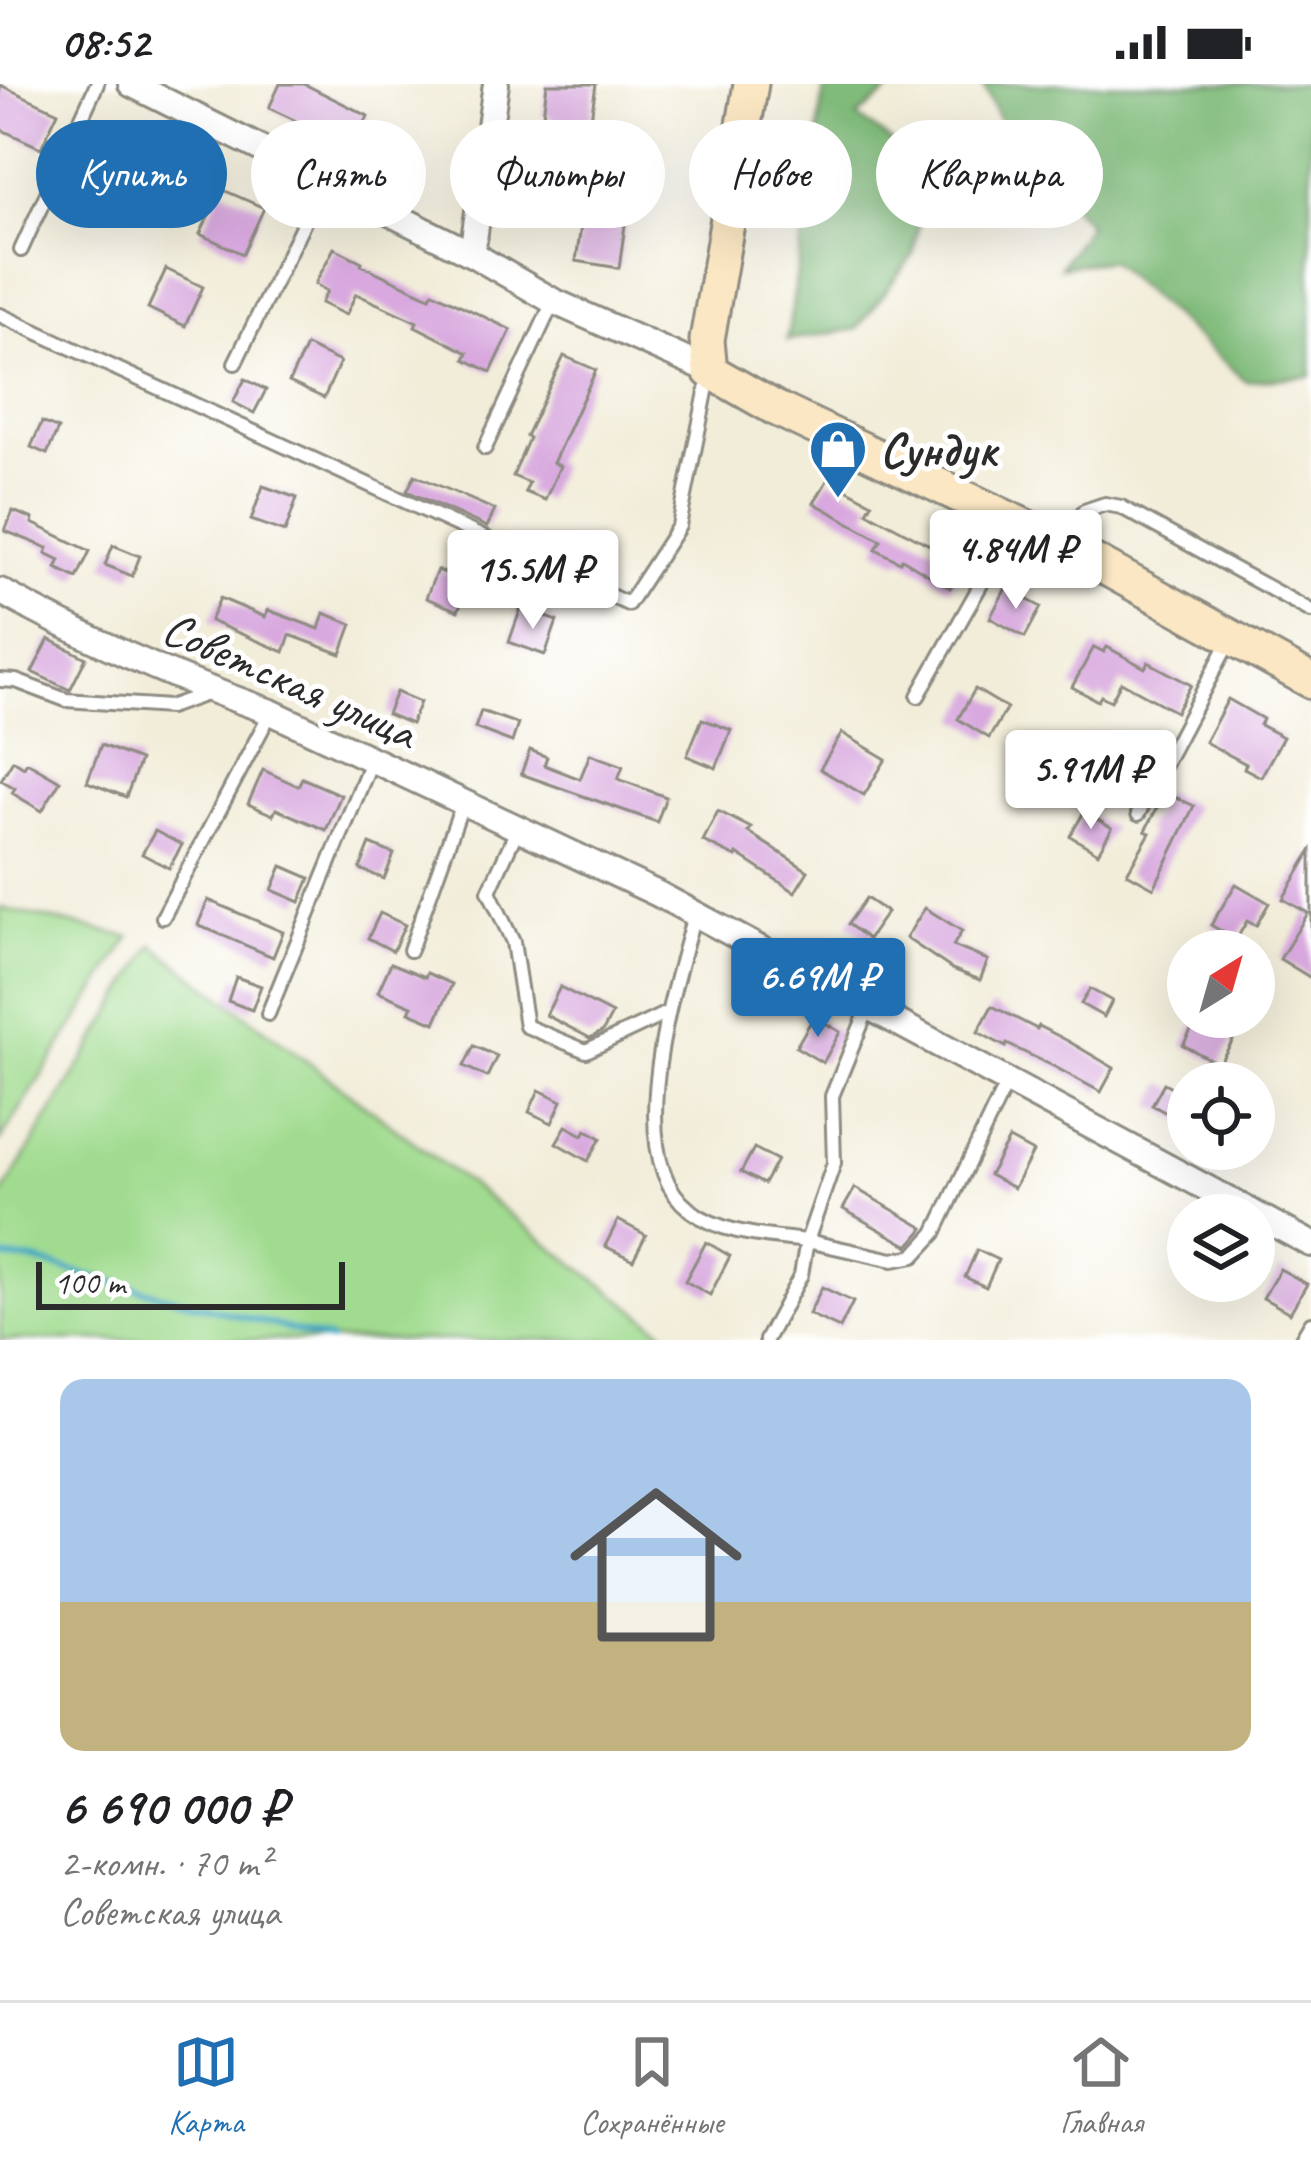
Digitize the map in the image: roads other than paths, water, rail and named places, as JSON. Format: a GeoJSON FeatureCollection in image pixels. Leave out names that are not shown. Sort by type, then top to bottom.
{"type":"FeatureCollection","features":[{"type":"Feature","properties":{"kind":"street"},"geometry":{"type":"LineString","coordinates":[[131,84],[251,143]]}},
{"type":"Feature","properties":{"kind":"street"},"geometry":{"type":"LineString","coordinates":[[472,254],[496,84]]}},
{"type":"Feature","properties":{"kind":"street"},"geometry":{"type":"LineString","coordinates":[[710,371],[707,340],[751,84]]}},
{"type":"Feature","properties":{"kind":"street"},"geometry":{"type":"LineString","coordinates":[[421,228],[554,301],[710,371],[775,408],[1017,521],[1311,681]]}},
{"type":"Feature","properties":{"kind":"street","name":"Советская улица"},"geometry":{"type":"LineString","coordinates":[[0,591],[214,692],[271,712],[372,759],[694,914],[1311,1244]]}},
{"type":"Feature","properties":{"kind":"lane"},"geometry":{"type":"LineString","coordinates":[[21,250],[97,84]]}},
{"type":"Feature","properties":{"kind":"lane"},"geometry":{"type":"LineString","coordinates":[[235,363],[301,228]]}},
{"type":"Feature","properties":{"kind":"lane"},"geometry":{"type":"LineString","coordinates":[[484,448],[554,301]]}},
{"type":"Feature","properties":{"kind":"lane"},"geometry":{"type":"LineString","coordinates":[[0,315],[628,604],[679,526],[710,371]]}},
{"type":"Feature","properties":{"kind":"lane"},"geometry":{"type":"LineString","coordinates":[[1064,545],[1084,511],[1105,504],[1121,508],[1311,611]]}},
{"type":"Feature","properties":{"kind":"lane"},"geometry":{"type":"LineString","coordinates":[[918,696],[1017,521]]}},
{"type":"Feature","properties":{"kind":"lane"},"geometry":{"type":"LineString","coordinates":[[1138,814],[1231,637]]}},
{"type":"Feature","properties":{"kind":"lane"},"geometry":{"type":"LineString","coordinates":[[0,680],[16,681],[65,700],[169,706],[214,692]]}},
{"type":"Feature","properties":{"kind":"lane"},"geometry":{"type":"LineString","coordinates":[[163,917],[271,712]]}},
{"type":"Feature","properties":{"kind":"lane"},"geometry":{"type":"LineString","coordinates":[[268,1014],[372,759]]}},
{"type":"Feature","properties":{"kind":"lane"},"geometry":{"type":"LineString","coordinates":[[410,950],[463,802]]}},
{"type":"Feature","properties":{"kind":"lane"},"geometry":{"type":"LineString","coordinates":[[518,828],[489,891],[513,941],[526,1026],[586,1051],[667,1013]]}},
{"type":"Feature","properties":{"kind":"lane"},"geometry":{"type":"LineString","coordinates":[[694,914],[667,1013],[656,1096],[656,1150],[667,1181],[689,1209],[732,1232],[806,1241],[893,1260],[914,1256],[935,1233],[1007,1081]]}},
{"type":"Feature","properties":{"kind":"lane"},"geometry":{"type":"LineString","coordinates":[[766,1340],[801,1275],[806,1241],[834,1163],[832,1096],[868,1006]]}},
{"type":"Feature","properties":{"kind":"lane"},"geometry":{"type":"LineString","coordinates":[[1301,1340],[1311,1323]]}},
{"type":"Feature","properties":{"kind":"waterway"},"geometry":{"type":"LineString","coordinates":[[0,1257],[35,1261],[330,1340]]}},
{"type":"Feature","properties":{"kind":"place","name":"Сундук"},"geometry":{"type":"Point","coordinates":[838,500]}}]}
